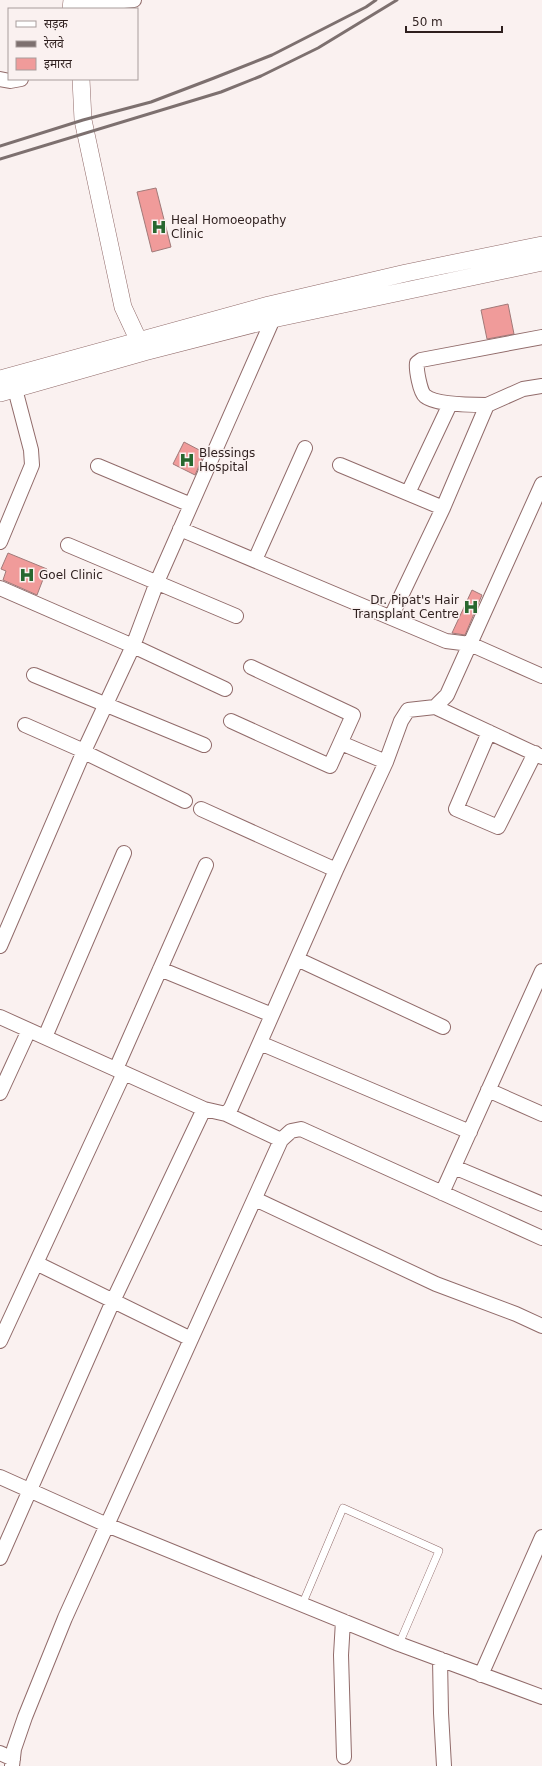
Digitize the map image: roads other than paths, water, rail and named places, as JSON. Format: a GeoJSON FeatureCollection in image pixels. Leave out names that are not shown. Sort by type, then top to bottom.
{"type":"FeatureCollection","features":[{"type":"Feature","properties":{"kind":"street"},"geometry":{"type":"LineString","coordinates":[[86,6],[134,0]]}},
{"type":"Feature","properties":{"kind":"street"},"geometry":{"type":"LineString","coordinates":[[0,79],[10,81],[15,80]]}},
{"type":"Feature","properties":{"kind":"street"},"geometry":{"type":"LineString","coordinates":[[81,80],[83,120],[121,299],[123,307],[141,346]]}},
{"type":"Feature","properties":{"kind":"street"},"geometry":{"type":"LineString","coordinates":[[0,542],[32,465],[31,450],[7,391],[269,305],[406,273],[542,245]]}},
{"type":"Feature","properties":{"kind":"street"},"geometry":{"type":"LineString","coordinates":[[0,379],[141,346],[542,262]]}},
{"type":"Feature","properties":{"kind":"street"},"geometry":{"type":"LineString","coordinates":[[0,946],[84,751],[133,646],[157,582],[273,319]]}},
{"type":"Feature","properties":{"kind":"street"},"geometry":{"type":"LineString","coordinates":[[542,337],[421,360],[417,363],[416,368],[422,392],[425,396],[450,404],[487,405],[523,389],[542,386]]}},
{"type":"Feature","properties":{"kind":"street"},"geometry":{"type":"LineString","coordinates":[[408,493],[450,404]]}},
{"type":"Feature","properties":{"kind":"street"},"geometry":{"type":"LineString","coordinates":[[391,617],[443,508],[487,405]]}},
{"type":"Feature","properties":{"kind":"street"},"geometry":{"type":"LineString","coordinates":[[255,560],[306,448]]}},
{"type":"Feature","properties":{"kind":"street"},"geometry":{"type":"LineString","coordinates":[[340,465],[443,508]]}},
{"type":"Feature","properties":{"kind":"street"},"geometry":{"type":"LineString","coordinates":[[98,466],[191,505]]}},
{"type":"Feature","properties":{"kind":"street"},"geometry":{"type":"LineString","coordinates":[[434,707],[447,695],[542,484]]}},
{"type":"Feature","properties":{"kind":"street"},"geometry":{"type":"LineString","coordinates":[[180,529],[446,641],[470,644],[542,676]]}},
{"type":"Feature","properties":{"kind":"street"},"geometry":{"type":"LineString","coordinates":[[68,545],[236,616]]}},
{"type":"Feature","properties":{"kind":"street"},"geometry":{"type":"LineString","coordinates":[[0,588],[133,646],[224,689]]}},
{"type":"Feature","properties":{"kind":"street"},"geometry":{"type":"LineString","coordinates":[[231,721],[330,766],[353,715],[251,667]]}},
{"type":"Feature","properties":{"kind":"street"},"geometry":{"type":"LineString","coordinates":[[34,676],[107,704],[204,745]]}},
{"type":"Feature","properties":{"kind":"street"},"geometry":{"type":"LineString","coordinates":[[226,1114],[231,1108],[336,870],[386,762],[401,721],[408,710],[434,707],[489,732],[538,755],[498,828],[456,809],[489,732]]}},
{"type":"Feature","properties":{"kind":"street"},"geometry":{"type":"LineString","coordinates":[[25,725],[84,751],[185,801]]}},
{"type":"Feature","properties":{"kind":"street"},"geometry":{"type":"LineString","coordinates":[[341,743],[386,762]]}},
{"type":"Feature","properties":{"kind":"street"},"geometry":{"type":"LineString","coordinates":[[201,809],[336,870]]}},
{"type":"Feature","properties":{"kind":"street"},"geometry":{"type":"LineString","coordinates":[[45,1037],[124,853]]}},
{"type":"Feature","properties":{"kind":"street"},"geometry":{"type":"LineString","coordinates":[[0,1340],[36,1263],[120,1071],[160,969],[206,865]]}},
{"type":"Feature","properties":{"kind":"street"},"geometry":{"type":"LineString","coordinates":[[297,959],[443,1027]]}},
{"type":"Feature","properties":{"kind":"street"},"geometry":{"type":"LineString","coordinates":[[160,969],[272,1016]]}},
{"type":"Feature","properties":{"kind":"street"},"geometry":{"type":"LineString","coordinates":[[442,1193],[542,971]]}},
{"type":"Feature","properties":{"kind":"street"},"geometry":{"type":"LineString","coordinates":[[0,1017],[204,1109],[219,1114],[226,1114],[281,1140]]}},
{"type":"Feature","properties":{"kind":"street"},"geometry":{"type":"LineString","coordinates":[[0,1093],[29,1030]]}},
{"type":"Feature","properties":{"kind":"street"},"geometry":{"type":"LineString","coordinates":[[260,1043],[470,1132]]}},
{"type":"Feature","properties":{"kind":"street"},"geometry":{"type":"LineString","coordinates":[[488,1090],[542,1114]]}},
{"type":"Feature","properties":{"kind":"street"},"geometry":{"type":"LineString","coordinates":[[0,1558],[113,1301],[204,1109]]}},
{"type":"Feature","properties":{"kind":"street"},"geometry":{"type":"LineString","coordinates":[[13,1762],[14,1749],[50,1654],[281,1140],[291,1131],[301,1129],[542,1238]]}},
{"type":"Feature","properties":{"kind":"street"},"geometry":{"type":"LineString","coordinates":[[454,1167],[542,1204]]}},
{"type":"Feature","properties":{"kind":"street"},"geometry":{"type":"LineString","coordinates":[[255,1199],[436,1284],[516,1314],[542,1326]]}},
{"type":"Feature","properties":{"kind":"street"},"geometry":{"type":"LineString","coordinates":[[36,1263],[191,1339]]}},
{"type":"Feature","properties":{"kind":"street"},"geometry":{"type":"LineString","coordinates":[[0,1477],[107,1526],[399,1644],[542,1697]]}},
{"type":"Feature","properties":{"kind":"street"},"geometry":{"type":"LineString","coordinates":[[481,1674],[542,1537]]}},
{"type":"Feature","properties":{"kind":"street"},"geometry":{"type":"LineString","coordinates":[[343,1621],[341,1655],[344,1762]]}},
{"type":"Feature","properties":{"kind":"street"},"geometry":{"type":"LineString","coordinates":[[440,1659],[444,1766]]}},
{"type":"Feature","properties":{"kind":"street"},"geometry":{"type":"LineString","coordinates":[[0,1753],[13,1762]]}},
{"type":"Feature","properties":{"kind":"lane"},"geometry":{"type":"LineString","coordinates":[[302,1605],[343,1508],[439,1551],[399,1644]]}},
{"type":"Feature","properties":{"kind":"railway"},"geometry":{"type":"LineString","coordinates":[[0,146],[83,120],[151,102],[214,78],[272,55],[366,7],[376,0]]}},
{"type":"Feature","properties":{"kind":"railway"},"geometry":{"type":"LineString","coordinates":[[0,159],[221,92],[261,76],[318,48],[397,0]]}},
{"type":"Feature","properties":{"kind":"place","name":"Heal Homoeopathy Clinic"},"geometry":{"type":"Point","coordinates":[159,227]}},
{"type":"Feature","properties":{"kind":"place","name":"Blessings Hospital"},"geometry":{"type":"Point","coordinates":[187,460]}},
{"type":"Feature","properties":{"kind":"place","name":"Goel Clinic"},"geometry":{"type":"Point","coordinates":[27,575]}},
{"type":"Feature","properties":{"kind":"place","name":"Dr. Pipat's Hair Transplant Centre"},"geometry":{"type":"Point","coordinates":[471,607]}}]}
